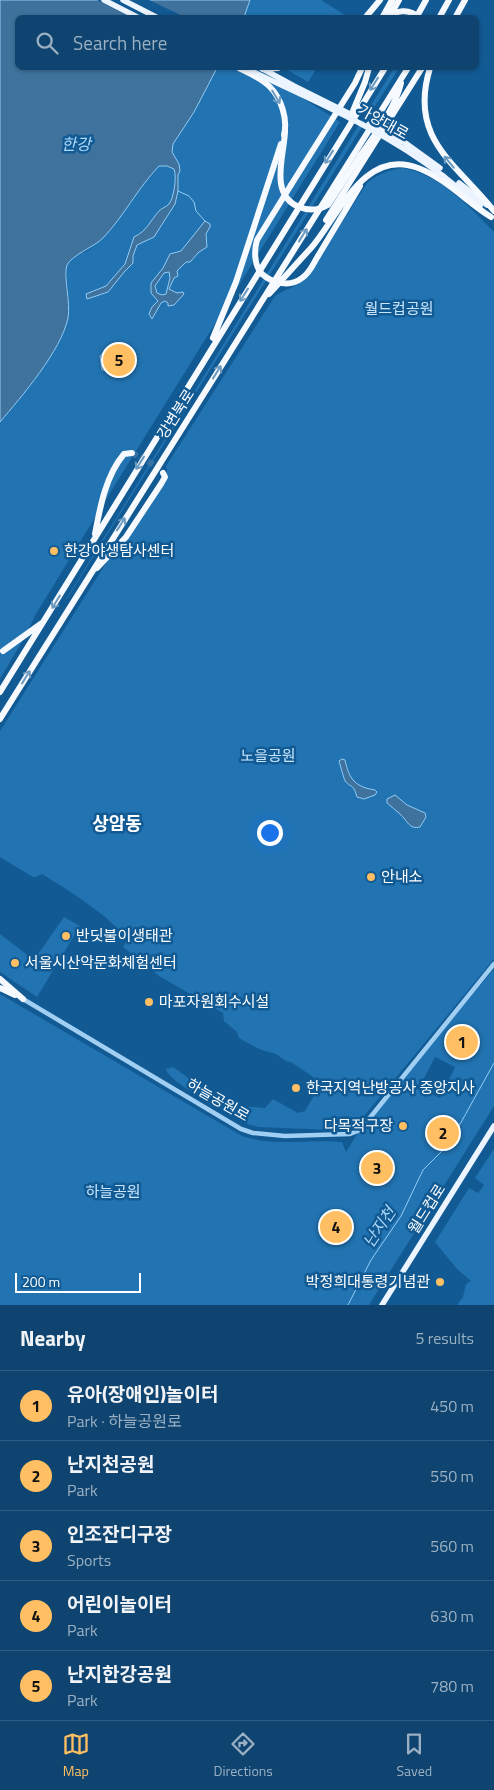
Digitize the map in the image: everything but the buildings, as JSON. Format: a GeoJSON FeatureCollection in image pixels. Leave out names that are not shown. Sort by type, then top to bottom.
{"type":"FeatureCollection","features":[{"type":"Feature","properties":{"kind":"highway"},"geometry":{"type":"LineString","coordinates":[[368,15],[380,0]]}},
{"type":"Feature","properties":{"kind":"highway"},"geometry":{"type":"LineString","coordinates":[[384,15],[392,0]]}},
{"type":"Feature","properties":{"kind":"highway"},"geometry":{"type":"LineString","coordinates":[[391,15],[399,0]]}},
{"type":"Feature","properties":{"kind":"highway"},"geometry":{"type":"LineString","coordinates":[[418,15],[426,0]]}},
{"type":"Feature","properties":{"kind":"highway"},"geometry":{"type":"LineString","coordinates":[[441,15],[449,0]]}},
{"type":"Feature","properties":{"kind":"highway"},"geometry":{"type":"LineString","coordinates":[[456,15],[463,2]]}},
{"type":"Feature","properties":{"kind":"highway"},"geometry":{"type":"LineString","coordinates":[[390,15],[406,10],[418,15]]}},
{"type":"Feature","properties":{"kind":"highway"},"geometry":{"type":"LineString","coordinates":[[243,70],[262,81],[274,92],[284,114],[286,130],[280,182],[286,198],[292,204],[311,210],[321,209],[328,205],[398,93],[402,78],[407,70]]}},
{"type":"Feature","properties":{"kind":"highway"},"geometry":{"type":"LineString","coordinates":[[361,70],[355,83],[257,240],[255,247],[257,264],[261,274],[281,284],[292,284],[301,280],[308,273],[340,216],[364,179]]}},
{"type":"Feature","properties":{"kind":"highway"},"geometry":{"type":"LineString","coordinates":[[341,137],[368,70]]}},
{"type":"Feature","properties":{"kind":"highway","name":"강변북로"},"geometry":{"type":"LineString","coordinates":[[0,692],[206,355],[384,70]]}},
{"type":"Feature","properties":{"kind":"highway"},"geometry":{"type":"LineString","coordinates":[[258,307],[306,252],[421,70]]}},
{"type":"Feature","properties":{"kind":"highway"},"geometry":{"type":"LineString","coordinates":[[430,70],[426,84],[426,108],[429,125],[435,141],[452,166],[480,192],[493,215]]}},
{"type":"Feature","properties":{"kind":"highway","name":"강변북로"},"geometry":{"type":"LineString","coordinates":[[0,719],[402,78]]}},
{"type":"Feature","properties":{"kind":"highway"},"geometry":{"type":"LineString","coordinates":[[206,355],[235,283],[286,130]]}},
{"type":"Feature","properties":{"kind":"highway"},"geometry":{"type":"LineString","coordinates":[[306,252],[311,248],[350,192],[371,173],[394,165],[416,167],[435,177],[493,215]]}},
{"type":"Feature","properties":{"kind":"highway"},"geometry":{"type":"LineString","coordinates":[[94,537],[100,506],[117,462],[124,454],[132,453]]}},
{"type":"Feature","properties":{"kind":"highway"},"geometry":{"type":"LineString","coordinates":[[87,578],[126,537],[161,484],[164,477],[163,473]]}},
{"type":"Feature","properties":{"kind":"highway"},"geometry":{"type":"LineString","coordinates":[[3,651],[44,620]]}},
{"type":"Feature","properties":{"kind":"highway"},"geometry":{"type":"LineString","coordinates":[[0,979],[23,999]]}},
{"type":"Feature","properties":{"kind":"highway"},"geometry":{"type":"LineString","coordinates":[[0,988],[23,999]]}},
{"type":"Feature","properties":{"kind":"main road"},"geometry":{"type":"LineString","coordinates":[[104,0],[133,15]]}},
{"type":"Feature","properties":{"kind":"main road"},"geometry":{"type":"LineString","coordinates":[[123,0],[152,15]]}},
{"type":"Feature","properties":{"kind":"main road","name":"가양대로"},"geometry":{"type":"LineString","coordinates":[[248,70],[356,121],[401,146],[444,176],[493,215]]}},
{"type":"Feature","properties":{"kind":"main road","name":"가양대로"},"geometry":{"type":"LineString","coordinates":[[266,70],[404,142],[439,167],[493,215]]}},
{"type":"Feature","properties":{"kind":"main road","name":"월드컵로"},"geometry":{"type":"LineString","coordinates":[[382,1305],[494,1126]]}},
{"type":"Feature","properties":{"kind":"street","name":"하늘공원로"},"geometry":{"type":"LineString","coordinates":[[23,999],[241,1129],[253,1133],[285,1136],[350,1134],[360,1130],[494,964]]}},
{"type":"Feature","properties":{"kind":"green space"},"geometry":{"type":"Polygon","coordinates":[[[250,0],[321,0],[345,15],[245,15],[250,0]]]}},
{"type":"Feature","properties":{"kind":"green space"},"geometry":{"type":"Polygon","coordinates":[[[216,70],[259,70],[340,122],[36,614],[0,679],[0,422],[31,385],[62,336],[68,318],[69,304],[66,269],[68,263],[74,256],[87,251],[114,225],[144,182],[159,166],[194,112],[216,70]]]}},
{"type":"Feature","properties":{"kind":"green space"},"geometry":{"type":"Polygon","coordinates":[[[287,70],[316,70],[308,82],[287,70]]]}},
{"type":"Feature","properties":{"kind":"green space"},"geometry":{"type":"Polygon","coordinates":[[[393,70],[398,70],[67,599],[393,70]]]}},
{"type":"Feature","properties":{"kind":"green space","name":"월드컵공원"},"geometry":{"type":"Polygon","coordinates":[[[403,168],[429,177],[441,184],[464,202],[494,232],[494,959],[360,1121],[333,1130],[259,1127],[250,1125],[217,1107],[178,1082],[166,1069],[173,1067],[208,1092],[240,1106],[265,1108],[273,1099],[298,1113],[305,1111],[320,1085],[319,1081],[291,1062],[239,1038],[237,1032],[224,1021],[223,1013],[159,976],[123,947],[128,938],[127,935],[86,903],[42,874],[33,877],[0,857],[0,731],[113,552],[153,495],[167,471],[166,466],[275,296],[307,278],[367,183],[384,173],[403,168]]]}},
{"type":"Feature","properties":{"kind":"green space"},"geometry":{"type":"Polygon","coordinates":[[[64,917],[80,926],[37,997],[0,972],[0,934],[34,960],[64,917]]]}},
{"type":"Feature","properties":{"kind":"green space","name":"하늘공원"},"geometry":{"type":"Polygon","coordinates":[[[494,969],[494,1106],[369,1305],[0,1305],[0,994],[242,1136],[279,1142],[342,1142],[346,1152],[360,1129],[494,969]],[[435,1057],[419,1088],[440,1098],[455,1067],[435,1057]]]}},
{"type":"Feature","properties":{"kind":"green space"},"geometry":{"type":"Polygon","coordinates":[[[494,1149],[494,1305],[457,1305],[463,1297],[466,1284],[471,1281],[457,1269],[435,1242],[469,1188],[478,1193],[484,1185],[475,1178],[494,1149]]]}},
{"type":"Feature","properties":{"kind":"water","name":"한강"},"geometry":{"type":"Polygon","coordinates":[[[0,0],[250,0],[245,15],[15,15],[15,70],[216,70],[194,112],[173,144],[172,152],[179,164],[180,171],[175,204],[154,237],[137,245],[133,256],[133,263],[108,292],[87,299],[86,294],[106,286],[125,264],[134,237],[142,232],[159,211],[169,204],[174,187],[174,169],[167,166],[159,166],[103,238],[70,261],[66,270],[69,312],[58,345],[40,373],[0,422],[0,0]]]}},
{"type":"Feature","properties":{"kind":"water"},"geometry":{"type":"Polygon","coordinates":[[[205,221],[210,224],[206,234],[207,247],[177,271],[178,276],[174,278],[169,289],[177,293],[183,292],[184,294],[174,305],[168,306],[168,303],[165,301],[161,303],[152,319],[149,314],[152,307],[158,301],[151,293],[151,283],[163,268],[170,254],[181,251],[205,221]],[[169,272],[164,273],[155,286],[157,293],[166,294],[170,278],[169,272]]]}},
{"type":"Feature","properties":{"kind":"water"},"geometry":{"type":"Polygon","coordinates":[[[106,350],[111,351],[113,355],[112,359],[108,358],[107,365],[110,366],[112,364],[109,370],[102,370],[100,356],[106,350]]]}},
{"type":"Feature","properties":{"kind":"water"},"geometry":{"type":"Polygon","coordinates":[[[345,760],[354,781],[362,787],[375,790],[377,792],[375,795],[364,799],[357,797],[354,788],[345,781],[339,761],[345,760]]]}},
{"type":"Feature","properties":{"kind":"water"},"geometry":{"type":"Polygon","coordinates":[[[395,795],[407,805],[425,813],[426,817],[420,827],[411,826],[387,803],[387,799],[395,795]]]}},
{"type":"Feature","properties":{"kind":"pier"},"geometry":{"type":"Polygon","coordinates":[[[97,0],[149,0],[181,15],[126,15],[97,0]]]}},
{"type":"Feature","properties":{"kind":"waterway"},"geometry":{"type":"LineString","coordinates":[[178,191],[189,196],[194,202],[196,211],[205,221]]}},
{"type":"Feature","properties":{"kind":"waterway","name":"난지천"},"geometry":{"type":"LineString","coordinates":[[348,1305],[371,1260],[401,1216],[423,1170],[449,1144],[494,1063]]}},
{"type":"Feature","properties":{"kind":"tunnel"},"geometry":{"type":"LineString","coordinates":[[132,453],[151,463],[161,471]]}},
{"type":"Feature","properties":{"kind":"place","name":"난지한강공원"},"geometry":{"type":"Point","coordinates":[119,360]}},
{"type":"Feature","properties":{"kind":"place","name":"한강야생탐사센터"},"geometry":{"type":"Point","coordinates":[54,551]}},
{"type":"Feature","properties":{"kind":"place","name":"안내소"},"geometry":{"type":"Point","coordinates":[371,877]}},
{"type":"Feature","properties":{"kind":"place","name":"반딧불이생태관"},"geometry":{"type":"Point","coordinates":[66,936]}},
{"type":"Feature","properties":{"kind":"place","name":"서울시산악문화체험센터"},"geometry":{"type":"Point","coordinates":[15,963]}},
{"type":"Feature","properties":{"kind":"place","name":"마포자원회수시설"},"geometry":{"type":"Point","coordinates":[149,1002]}},
{"type":"Feature","properties":{"kind":"place","name":"유아(장애인)놀이터"},"geometry":{"type":"Point","coordinates":[462,1042]}},
{"type":"Feature","properties":{"kind":"place","name":"한국지역난방공사 중앙지사"},"geometry":{"type":"Point","coordinates":[296,1088]}},
{"type":"Feature","properties":{"kind":"place","name":"다목적구장"},"geometry":{"type":"Point","coordinates":[403,1126]}},
{"type":"Feature","properties":{"kind":"place","name":"난지천공원"},"geometry":{"type":"Point","coordinates":[443,1133]}},
{"type":"Feature","properties":{"kind":"place","name":"인조잔디구장"},"geometry":{"type":"Point","coordinates":[377,1168]}},
{"type":"Feature","properties":{"kind":"place","name":"어린이놀이터"},"geometry":{"type":"Point","coordinates":[336,1227]}},
{"type":"Feature","properties":{"kind":"place","name":"박정희대통령기념관"},"geometry":{"type":"Point","coordinates":[440,1282]}},
{"type":"Feature","properties":{"kind":"district","name":"상암동"},"geometry":{"type":"Point","coordinates":[117,824]}},
{"type":"Feature","properties":{"kind":"park label","name":"노을공원"},"geometry":{"type":"Point","coordinates":[268,756]}}]}
